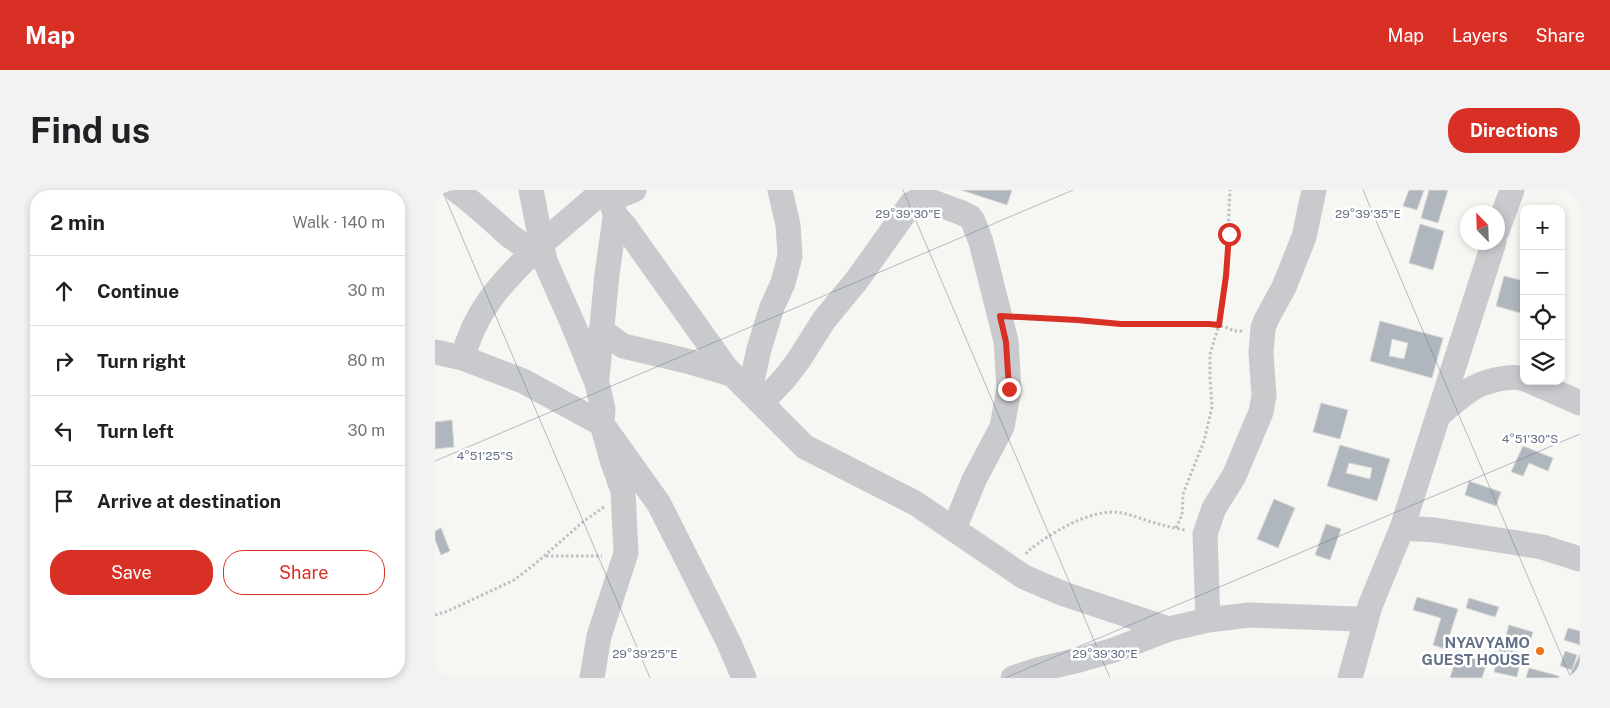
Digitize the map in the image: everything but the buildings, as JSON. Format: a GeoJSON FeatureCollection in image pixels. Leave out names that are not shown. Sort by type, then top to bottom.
{"type":"FeatureCollection","features":[{"type":"Feature","properties":{"kind":"street"},"geometry":{"type":"LineString","coordinates":[[435,193],[443,190]]}},
{"type":"Feature","properties":{"kind":"street"},"geometry":{"type":"LineString","coordinates":[[456,190],[527,249],[540,252]]}},
{"type":"Feature","properties":{"kind":"street"},"geometry":{"type":"LineString","coordinates":[[531,190],[540,252],[597,383],[603,409],[602,424],[611,460],[623,491],[626,553],[599,636],[592,678]]}},
{"type":"Feature","properties":{"kind":"street"},"geometry":{"type":"LineString","coordinates":[[757,399],[752,382],[755,367],[772,307],[783,284],[790,256],[788,225],[780,194],[781,190]]}},
{"type":"Feature","properties":{"kind":"street"},"geometry":{"type":"LineString","coordinates":[[1208,620],[1205,534],[1214,508],[1234,476],[1263,404],[1264,386],[1261,353],[1263,328],[1265,320],[1284,287],[1304,237],[1314,190]]}},
{"type":"Feature","properties":{"kind":"street"},"geometry":{"type":"LineString","coordinates":[[1505,209],[1512,190]]}},
{"type":"Feature","properties":{"kind":"street"},"geometry":{"type":"LineString","coordinates":[[463,358],[466,344],[473,328],[506,278],[610,196]]}},
{"type":"Feature","properties":{"kind":"street"},"geometry":{"type":"LineString","coordinates":[[597,383],[607,274],[610,196]]}},
{"type":"Feature","properties":{"kind":"street"},"geometry":{"type":"LineString","coordinates":[[610,196],[624,225],[639,249],[666,283],[731,374],[805,447],[915,503],[1024,577],[1064,594],[1169,628]]}},
{"type":"Feature","properties":{"kind":"street"},"geometry":{"type":"LineString","coordinates":[[757,399],[768,396],[785,378],[824,320],[857,280],[911,204],[919,200],[930,200],[971,218],[981,242],[1006,342],[1009,389],[1002,427],[974,480],[954,529]]}},
{"type":"Feature","properties":{"kind":"street"},"geometry":{"type":"LineString","coordinates":[[1350,678],[1370,606],[1402,528],[1491,250]]}},
{"type":"Feature","properties":{"kind":"street"},"geometry":{"type":"LineString","coordinates":[[601,330],[623,346],[687,361],[731,374]]}},
{"type":"Feature","properties":{"kind":"street"},"geometry":{"type":"LineString","coordinates":[[435,352],[463,358],[523,380],[602,424],[659,504],[729,643],[744,678]]}},
{"type":"Feature","properties":{"kind":"street"},"geometry":{"type":"LineString","coordinates":[[1438,416],[1472,388],[1501,378],[1520,378]]}},
{"type":"Feature","properties":{"kind":"street"},"geometry":{"type":"LineString","coordinates":[[1539,385],[1580,403]]}},
{"type":"Feature","properties":{"kind":"street"},"geometry":{"type":"LineString","coordinates":[[1402,528],[1435,530],[1542,547],[1580,559]]}},
{"type":"Feature","properties":{"kind":"street"},"geometry":{"type":"LineString","coordinates":[[1027,676],[1113,650],[1169,628],[1208,620],[1249,615],[1356,619],[1366,622]]}},
{"type":"Feature","properties":{"kind":"path"},"geometry":{"type":"LineString","coordinates":[[1176,528],[1182,515],[1183,494],[1204,441],[1213,407],[1210,354],[1219,325],[1226,276],[1230,190]]}},
{"type":"Feature","properties":{"kind":"path"},"geometry":{"type":"LineString","coordinates":[[1000,316],[1121,324],[1209,324],[1219,325],[1234,331],[1263,328]]}},
{"type":"Feature","properties":{"kind":"path"},"geometry":{"type":"LineString","coordinates":[[435,615],[448,611],[514,580],[623,491]]}},
{"type":"Feature","properties":{"kind":"path"},"geometry":{"type":"LineString","coordinates":[[1017,572],[1028,550],[1048,535],[1087,517],[1107,512],[1122,512],[1156,524],[1205,534]]}},
{"type":"Feature","properties":{"kind":"path"},"geometry":{"type":"LineString","coordinates":[[545,556],[581,555],[596,557],[626,553]]}},
{"type":"Feature","properties":{"kind":"place","name":"NYAVYAMO GUEST HOUSE"},"geometry":{"type":"Point","coordinates":[1540,651]}},
{"type":"Feature","properties":{"kind":"route"},"geometry":{"type":"LineString","coordinates":[[1009,389],[1006,342],[1000,316],[1121,324],[1219,325],[1226,276],[1229,234]]}}]}
